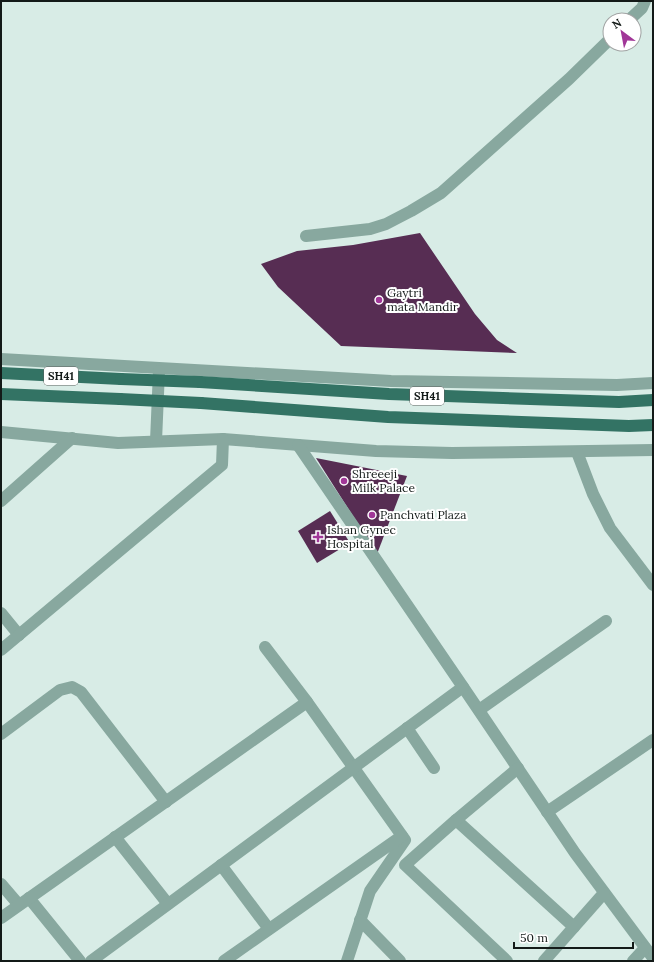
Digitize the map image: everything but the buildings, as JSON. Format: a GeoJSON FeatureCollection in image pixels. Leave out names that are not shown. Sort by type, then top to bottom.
{"type":"FeatureCollection","features":[{"type":"Feature","properties":{"kind":"main road","name":"SH41"},"geometry":{"type":"LineString","coordinates":[[1,373],[200,382],[389,394],[619,402],[653,400]]}},
{"type":"Feature","properties":{"kind":"main road","name":"SH41"},"geometry":{"type":"LineString","coordinates":[[1,394],[201,403],[388,417],[629,426],[653,425]]}},
{"type":"Feature","properties":{"kind":"street"},"geometry":{"type":"LineString","coordinates":[[638,12],[642,8],[645,1]]}},
{"type":"Feature","properties":{"kind":"street"},"geometry":{"type":"LineString","coordinates":[[306,236],[370,229],[411,211],[441,193],[569,79],[602,47]]}},
{"type":"Feature","properties":{"kind":"street"},"geometry":{"type":"LineString","coordinates":[[1,359],[391,381],[617,385],[653,383]]}},
{"type":"Feature","properties":{"kind":"street"},"geometry":{"type":"LineString","coordinates":[[156,441],[159,368]]}},
{"type":"Feature","properties":{"kind":"street"},"geometry":{"type":"LineString","coordinates":[[1,432],[118,442],[223,439],[384,451],[452,453],[653,450]]}},
{"type":"Feature","properties":{"kind":"street"},"geometry":{"type":"LineString","coordinates":[[1,501],[72,438]]}},
{"type":"Feature","properties":{"kind":"street"},"geometry":{"type":"LineString","coordinates":[[1,650],[222,465],[223,439]]}},
{"type":"Feature","properties":{"kind":"street"},"geometry":{"type":"LineString","coordinates":[[298,445],[464,687],[575,853],[653,958]]}},
{"type":"Feature","properties":{"kind":"street"},"geometry":{"type":"LineString","coordinates":[[577,452],[593,494],[610,528],[653,585]]}},
{"type":"Feature","properties":{"kind":"street"},"geometry":{"type":"LineString","coordinates":[[1,613],[19,635]]}},
{"type":"Feature","properties":{"kind":"street"},"geometry":{"type":"LineString","coordinates":[[479,710],[606,622]]}},
{"type":"Feature","properties":{"kind":"street"},"geometry":{"type":"LineString","coordinates":[[265,647],[307,702],[405,840],[370,891],[347,961]]}},
{"type":"Feature","properties":{"kind":"street"},"geometry":{"type":"LineString","coordinates":[[1,734],[60,690],[72,687],[81,692],[166,802]]}},
{"type":"Feature","properties":{"kind":"street"},"geometry":{"type":"LineString","coordinates":[[91,961],[464,687]]}},
{"type":"Feature","properties":{"kind":"street"},"geometry":{"type":"LineString","coordinates":[[1,918],[307,702]]}},
{"type":"Feature","properties":{"kind":"street"},"geometry":{"type":"LineString","coordinates":[[407,728],[434,768]]}},
{"type":"Feature","properties":{"kind":"street"},"geometry":{"type":"LineString","coordinates":[[547,812],[653,740]]}},
{"type":"Feature","properties":{"kind":"street"},"geometry":{"type":"LineString","coordinates":[[507,961],[405,865],[518,768]]}},
{"type":"Feature","properties":{"kind":"street"},"geometry":{"type":"LineString","coordinates":[[456,820],[574,927]]}},
{"type":"Feature","properties":{"kind":"street"},"geometry":{"type":"LineString","coordinates":[[224,961],[402,836]]}},
{"type":"Feature","properties":{"kind":"street"},"geometry":{"type":"LineString","coordinates":[[116,837],[168,904]]}},
{"type":"Feature","properties":{"kind":"street"},"geometry":{"type":"LineString","coordinates":[[221,865],[269,929]]}},
{"type":"Feature","properties":{"kind":"street"},"geometry":{"type":"LineString","coordinates":[[1,884],[24,901],[80,961]]}},
{"type":"Feature","properties":{"kind":"street"},"geometry":{"type":"LineString","coordinates":[[544,961],[604,893]]}},
{"type":"Feature","properties":{"kind":"street"},"geometry":{"type":"LineString","coordinates":[[360,920],[400,961]]}},
{"type":"Feature","properties":{"kind":"street"},"geometry":{"type":"LineString","coordinates":[[633,961],[645,948]]}},
{"type":"Feature","properties":{"kind":"place","name":"Gaytri mata Mandir"},"geometry":{"type":"Point","coordinates":[379,300]}},
{"type":"Feature","properties":{"kind":"place","name":"Shreeeji Milk Palace"},"geometry":{"type":"Point","coordinates":[344,481]}},
{"type":"Feature","properties":{"kind":"place","name":"Panchvati Plaza"},"geometry":{"type":"Point","coordinates":[372,515]}},
{"type":"Feature","properties":{"kind":"place","name":"Ishan Gynec Hospital"},"geometry":{"type":"Point","coordinates":[318,537]}}]}
